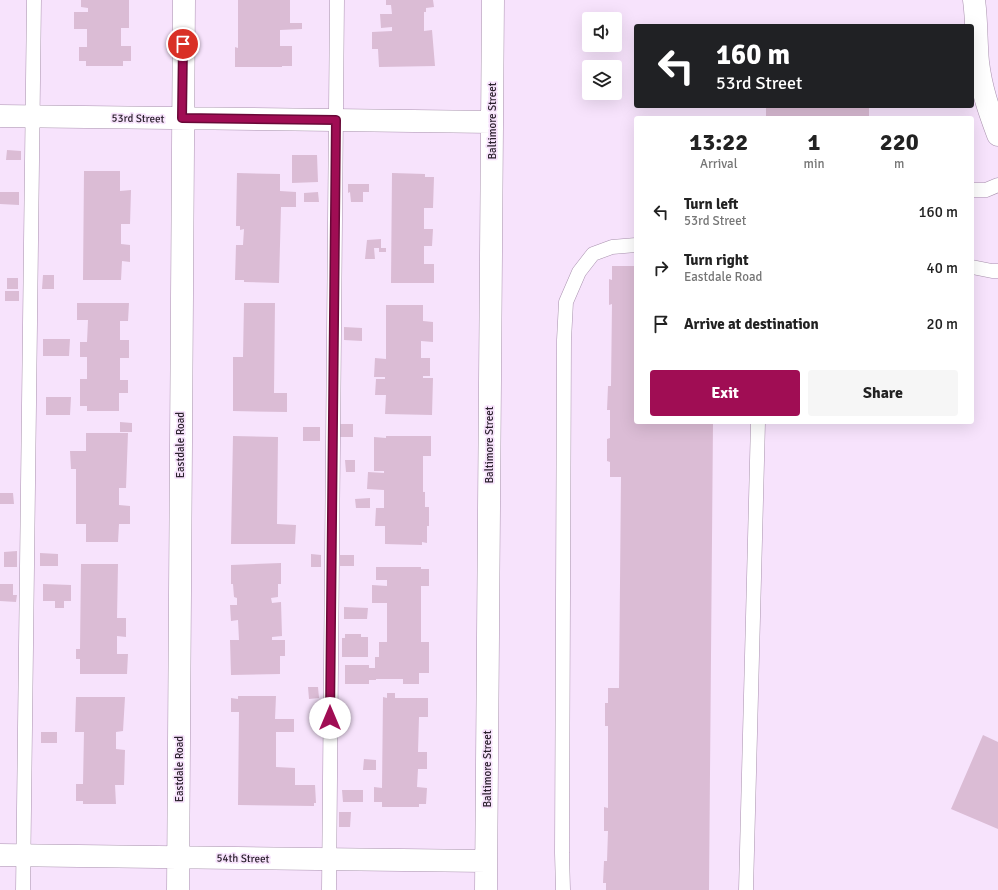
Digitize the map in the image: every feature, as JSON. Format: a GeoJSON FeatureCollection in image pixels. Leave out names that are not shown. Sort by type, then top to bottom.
{"type":"FeatureCollection","features":[{"type":"Feature","properties":{"kind":"street","name":"Eastdale Road"},"geometry":{"type":"LineString","coordinates":[[178,890],[182,118],[184,0]]}},
{"type":"Feature","properties":{"kind":"street","name":"Baltimore Street"},"geometry":{"type":"LineString","coordinates":[[486,890],[492,0]]}},
{"type":"Feature","properties":{"kind":"street"},"geometry":{"type":"LineString","coordinates":[[974,0],[978,63],[986,104],[998,135]]}},
{"type":"Feature","properties":{"kind":"street","name":"53rd Street"},"geometry":{"type":"LineString","coordinates":[[0,116],[492,122]]}},
{"type":"Feature","properties":{"kind":"street","name":"54th Street"},"geometry":{"type":"LineString","coordinates":[[0,855],[486,861]]}},
{"type":"Feature","properties":{"kind":"lane"},"geometry":{"type":"LineString","coordinates":[[24,890],[34,0]]}},
{"type":"Feature","properties":{"kind":"lane"},"geometry":{"type":"LineString","coordinates":[[329,890],[337,0]]}},
{"type":"Feature","properties":{"kind":"lane"},"geometry":{"type":"LineString","coordinates":[[974,190],[986,190],[998,185]]}},
{"type":"Feature","properties":{"kind":"lane"},"geometry":{"type":"LineString","coordinates":[[563,890],[564,340],[566,302],[579,272],[593,254],[612,247],[634,245]]}},
{"type":"Feature","properties":{"kind":"lane"},"geometry":{"type":"LineString","coordinates":[[974,267],[998,271]]}},
{"type":"Feature","properties":{"kind":"lane"},"geometry":{"type":"LineString","coordinates":[[746,890],[758,424]]}},
{"type":"Feature","properties":{"kind":"building"},"geometry":{"type":"Polygon","coordinates":[[[81,0],[129,0],[129,28],[121,28],[121,46],[131,46],[131,61],[123,61],[123,66],[86,66],[86,61],[79,61],[79,47],[87,47],[87,29],[74,29],[74,12],[88,12],[88,8],[81,7],[81,0]]]}},
{"type":"Feature","properties":{"kind":"building"},"geometry":{"type":"Polygon","coordinates":[[[238,0],[290,0],[290,23],[302,23],[302,29],[280,30],[280,46],[292,46],[292,66],[235,67],[235,47],[238,48],[238,0]]]}},
{"type":"Feature","properties":{"kind":"building"},"geometry":{"type":"Polygon","coordinates":[[[386,0],[433,0],[434,7],[426,8],[426,12],[424,12],[424,31],[432,30],[435,66],[379,67],[378,49],[372,49],[372,32],[392,31],[392,27],[381,28],[380,14],[392,14],[391,5],[386,5],[386,0]]]}},
{"type":"Feature","properties":{"kind":"building"},"geometry":{"type":"Polygon","coordinates":[[[766,108],[869,108],[869,116],[766,116],[766,108]]]}},
{"type":"Feature","properties":{"kind":"building"},"geometry":{"type":"Polygon","coordinates":[[[7,150],[21,151],[21,160],[6,160],[7,150]]]}},
{"type":"Feature","properties":{"kind":"building"},"geometry":{"type":"Polygon","coordinates":[[[292,155],[317,155],[318,182],[292,183],[292,155]]]}},
{"type":"Feature","properties":{"kind":"building"},"geometry":{"type":"Polygon","coordinates":[[[84,171],[120,171],[120,191],[131,190],[130,224],[121,224],[121,244],[130,245],[130,262],[122,261],[121,280],[83,280],[84,171]]]}},
{"type":"Feature","properties":{"kind":"building"},"geometry":{"type":"Polygon","coordinates":[[[237,173],[280,174],[280,191],[296,192],[296,207],[281,207],[279,283],[244,282],[244,280],[235,280],[236,245],[243,245],[244,229],[240,230],[240,226],[236,226],[237,173]]]}},
{"type":"Feature","properties":{"kind":"building"},"geometry":{"type":"Polygon","coordinates":[[[392,173],[425,174],[425,177],[434,177],[433,208],[424,208],[424,229],[433,229],[432,246],[424,246],[424,264],[434,264],[434,283],[391,283],[392,173]]]}},
{"type":"Feature","properties":{"kind":"building"},"geometry":{"type":"Polygon","coordinates":[[[348,184],[369,184],[369,192],[363,192],[363,202],[351,202],[350,192],[348,193],[348,184]]]}},
{"type":"Feature","properties":{"kind":"building"},"geometry":{"type":"Polygon","coordinates":[[[0,192],[19,192],[19,205],[0,204],[0,192]]]}},
{"type":"Feature","properties":{"kind":"building"},"geometry":{"type":"Polygon","coordinates":[[[318,192],[319,202],[304,202],[304,193],[318,192]]]}},
{"type":"Feature","properties":{"kind":"building"},"geometry":{"type":"Polygon","coordinates":[[[381,239],[381,248],[386,248],[386,252],[379,252],[379,248],[374,248],[375,259],[365,259],[367,240],[381,239]]]}},
{"type":"Feature","properties":{"kind":"building"},"geometry":{"type":"Polygon","coordinates":[[[612,266],[634,266],[634,424],[713,424],[709,890],[606,890],[606,883],[603,883],[604,861],[607,861],[608,831],[604,831],[604,807],[608,808],[608,726],[605,726],[605,703],[608,703],[608,688],[619,688],[621,477],[610,477],[610,462],[607,461],[607,439],[610,438],[610,410],[607,410],[608,386],[611,386],[612,304],[609,305],[609,279],[612,280],[612,266]]]}},
{"type":"Feature","properties":{"kind":"building"},"geometry":{"type":"Polygon","coordinates":[[[43,275],[54,275],[54,289],[42,289],[43,275]]]}},
{"type":"Feature","properties":{"kind":"building"},"geometry":{"type":"Polygon","coordinates":[[[7,278],[18,278],[18,289],[7,289],[7,278]]]}},
{"type":"Feature","properties":{"kind":"building"},"geometry":{"type":"Polygon","coordinates":[[[5,291],[19,291],[19,301],[5,301],[5,291]]]}},
{"type":"Feature","properties":{"kind":"building"},"geometry":{"type":"Polygon","coordinates":[[[77,303],[129,303],[128,321],[120,321],[120,340],[129,340],[129,358],[120,358],[120,380],[128,380],[128,393],[119,393],[119,411],[87,411],[87,406],[80,406],[80,379],[87,379],[87,357],[80,357],[80,342],[87,342],[88,320],[77,320],[77,303]]]}},
{"type":"Feature","properties":{"kind":"building"},"geometry":{"type":"Polygon","coordinates":[[[244,303],[275,303],[274,393],[287,393],[287,412],[233,411],[233,357],[243,357],[244,303]]]}},
{"type":"Feature","properties":{"kind":"building"},"geometry":{"type":"Polygon","coordinates":[[[386,305],[423,305],[423,321],[433,322],[433,342],[421,341],[421,358],[430,358],[430,376],[423,376],[423,378],[433,378],[432,415],[385,414],[386,395],[375,395],[376,379],[385,379],[385,377],[374,377],[375,358],[386,359],[386,305]]]}},
{"type":"Feature","properties":{"kind":"building"},"geometry":{"type":"Polygon","coordinates":[[[344,327],[362,328],[362,341],[344,340],[344,327]]]}},
{"type":"Feature","properties":{"kind":"building"},"geometry":{"type":"Polygon","coordinates":[[[43,339],[70,339],[69,356],[43,356],[43,339]]]}},
{"type":"Feature","properties":{"kind":"building"},"geometry":{"type":"Polygon","coordinates":[[[46,397],[71,397],[70,415],[46,415],[46,397]]]}},
{"type":"Feature","properties":{"kind":"building"},"geometry":{"type":"Polygon","coordinates":[[[120,422],[132,423],[132,432],[120,432],[120,422]]]}},
{"type":"Feature","properties":{"kind":"building"},"geometry":{"type":"Polygon","coordinates":[[[340,424],[353,424],[353,437],[340,437],[340,424]]]}},
{"type":"Feature","properties":{"kind":"building"},"geometry":{"type":"Polygon","coordinates":[[[303,427],[320,427],[320,441],[303,441],[303,427]]]}},
{"type":"Feature","properties":{"kind":"building"},"geometry":{"type":"Polygon","coordinates":[[[86,433],[128,433],[126,488],[119,488],[119,505],[130,506],[130,524],[119,524],[118,542],[86,542],[86,524],[76,524],[76,469],[71,469],[70,451],[86,451],[86,433]]]}},
{"type":"Feature","properties":{"kind":"building"},"geometry":{"type":"Polygon","coordinates":[[[233,436],[278,437],[277,524],[296,525],[295,544],[231,544],[233,436]]]}},
{"type":"Feature","properties":{"kind":"building"},"geometry":{"type":"Polygon","coordinates":[[[386,436],[431,436],[431,456],[423,456],[423,492],[425,492],[425,507],[429,507],[429,526],[427,526],[427,543],[422,542],[422,545],[385,544],[385,526],[375,526],[376,508],[384,508],[384,490],[367,489],[368,472],[384,473],[384,471],[374,471],[374,437],[386,438],[386,436]]]}},
{"type":"Feature","properties":{"kind":"building"},"geometry":{"type":"Polygon","coordinates":[[[345,460],[355,460],[355,472],[346,472],[345,460]]]}},
{"type":"Feature","properties":{"kind":"building"},"geometry":{"type":"Polygon","coordinates":[[[0,493],[13,493],[14,504],[0,504],[0,493]]]}},
{"type":"Feature","properties":{"kind":"building"},"geometry":{"type":"Polygon","coordinates":[[[370,498],[370,508],[356,508],[355,499],[370,498]]]}},
{"type":"Feature","properties":{"kind":"building"},"geometry":{"type":"Polygon","coordinates":[[[17,551],[17,567],[4,567],[4,552],[17,551]]]}},
{"type":"Feature","properties":{"kind":"building"},"geometry":{"type":"Polygon","coordinates":[[[40,553],[58,554],[58,566],[40,566],[40,553]]]}},
{"type":"Feature","properties":{"kind":"building"},"geometry":{"type":"Polygon","coordinates":[[[311,554],[321,555],[321,567],[311,567],[311,554]]]}},
{"type":"Feature","properties":{"kind":"building"},"geometry":{"type":"Polygon","coordinates":[[[340,555],[354,555],[354,566],[340,566],[340,555]]]}},
{"type":"Feature","properties":{"kind":"building"},"geometry":{"type":"Polygon","coordinates":[[[281,563],[281,584],[278,584],[278,597],[271,598],[272,603],[281,602],[282,636],[272,637],[272,640],[285,640],[285,656],[280,656],[280,674],[231,675],[230,640],[239,640],[238,620],[231,621],[230,605],[237,605],[237,598],[234,597],[233,584],[231,584],[231,565],[281,563]]]}},
{"type":"Feature","properties":{"kind":"building"},"geometry":{"type":"Polygon","coordinates":[[[81,564],[118,564],[117,618],[126,618],[126,637],[117,636],[117,654],[128,654],[127,674],[80,674],[80,659],[76,659],[76,649],[80,649],[81,564]]]}},
{"type":"Feature","properties":{"kind":"building"},"geometry":{"type":"Polygon","coordinates":[[[376,567],[421,567],[421,569],[429,569],[429,586],[421,586],[421,642],[429,642],[429,673],[419,673],[419,684],[403,684],[403,679],[376,679],[369,680],[369,684],[345,684],[345,665],[369,665],[369,668],[375,668],[375,657],[379,657],[379,642],[387,642],[387,603],[372,603],[372,585],[387,586],[387,580],[376,580],[376,567]]]}},
{"type":"Feature","properties":{"kind":"building"},"geometry":{"type":"Polygon","coordinates":[[[0,584],[13,584],[13,595],[17,595],[16,602],[0,601],[0,584]]]}},
{"type":"Feature","properties":{"kind":"building"},"geometry":{"type":"Polygon","coordinates":[[[43,584],[71,585],[71,601],[64,601],[64,608],[55,608],[55,601],[43,601],[43,584]]]}},
{"type":"Feature","properties":{"kind":"building"},"geometry":{"type":"Polygon","coordinates":[[[344,607],[368,608],[367,619],[344,619],[344,607]]]}},
{"type":"Feature","properties":{"kind":"building"},"geometry":{"type":"Polygon","coordinates":[[[345,634],[361,634],[361,637],[368,637],[368,657],[342,657],[342,638],[345,638],[345,634]]]}},
{"type":"Feature","properties":{"kind":"building"},"geometry":{"type":"Polygon","coordinates":[[[308,687],[318,687],[319,698],[309,699],[308,687]]]}},
{"type":"Feature","properties":{"kind":"building"},"geometry":{"type":"Polygon","coordinates":[[[387,693],[395,693],[395,698],[428,698],[428,717],[419,717],[418,752],[427,752],[427,769],[418,769],[417,787],[427,788],[426,804],[419,804],[419,807],[382,807],[382,802],[374,802],[374,787],[382,788],[383,697],[387,698],[387,693]]]}},
{"type":"Feature","properties":{"kind":"building"},"geometry":{"type":"Polygon","coordinates":[[[238,696],[276,696],[275,719],[294,719],[294,732],[276,732],[276,767],[295,768],[295,785],[315,785],[316,803],[314,803],[314,806],[238,805],[239,712],[231,712],[231,698],[238,699],[238,696]]]}},
{"type":"Feature","properties":{"kind":"building"},"geometry":{"type":"Polygon","coordinates":[[[76,697],[125,697],[123,731],[116,732],[116,749],[125,750],[124,785],[115,785],[116,804],[83,804],[83,801],[76,801],[76,784],[83,784],[84,732],[75,732],[76,697]]]}},
{"type":"Feature","properties":{"kind":"building"},"geometry":{"type":"Polygon","coordinates":[[[41,732],[57,732],[57,743],[41,743],[41,732]]]}},
{"type":"Feature","properties":{"kind":"building"},"geometry":{"type":"Polygon","coordinates":[[[983,735],[998,742],[998,829],[951,809],[983,735]]]}},
{"type":"Feature","properties":{"kind":"building"},"geometry":{"type":"Polygon","coordinates":[[[364,759],[376,760],[376,770],[363,770],[364,759]]]}},
{"type":"Feature","properties":{"kind":"building"},"geometry":{"type":"Polygon","coordinates":[[[342,790],[363,790],[363,802],[343,802],[342,790]]]}},
{"type":"Feature","properties":{"kind":"building"},"geometry":{"type":"Polygon","coordinates":[[[339,812],[351,812],[350,827],[339,827],[339,812]]]}},
{"type":"Feature","properties":{"kind":"route"},"geometry":{"type":"LineString","coordinates":[[183,44],[182,118],[336,120],[330,718]]}}]}
